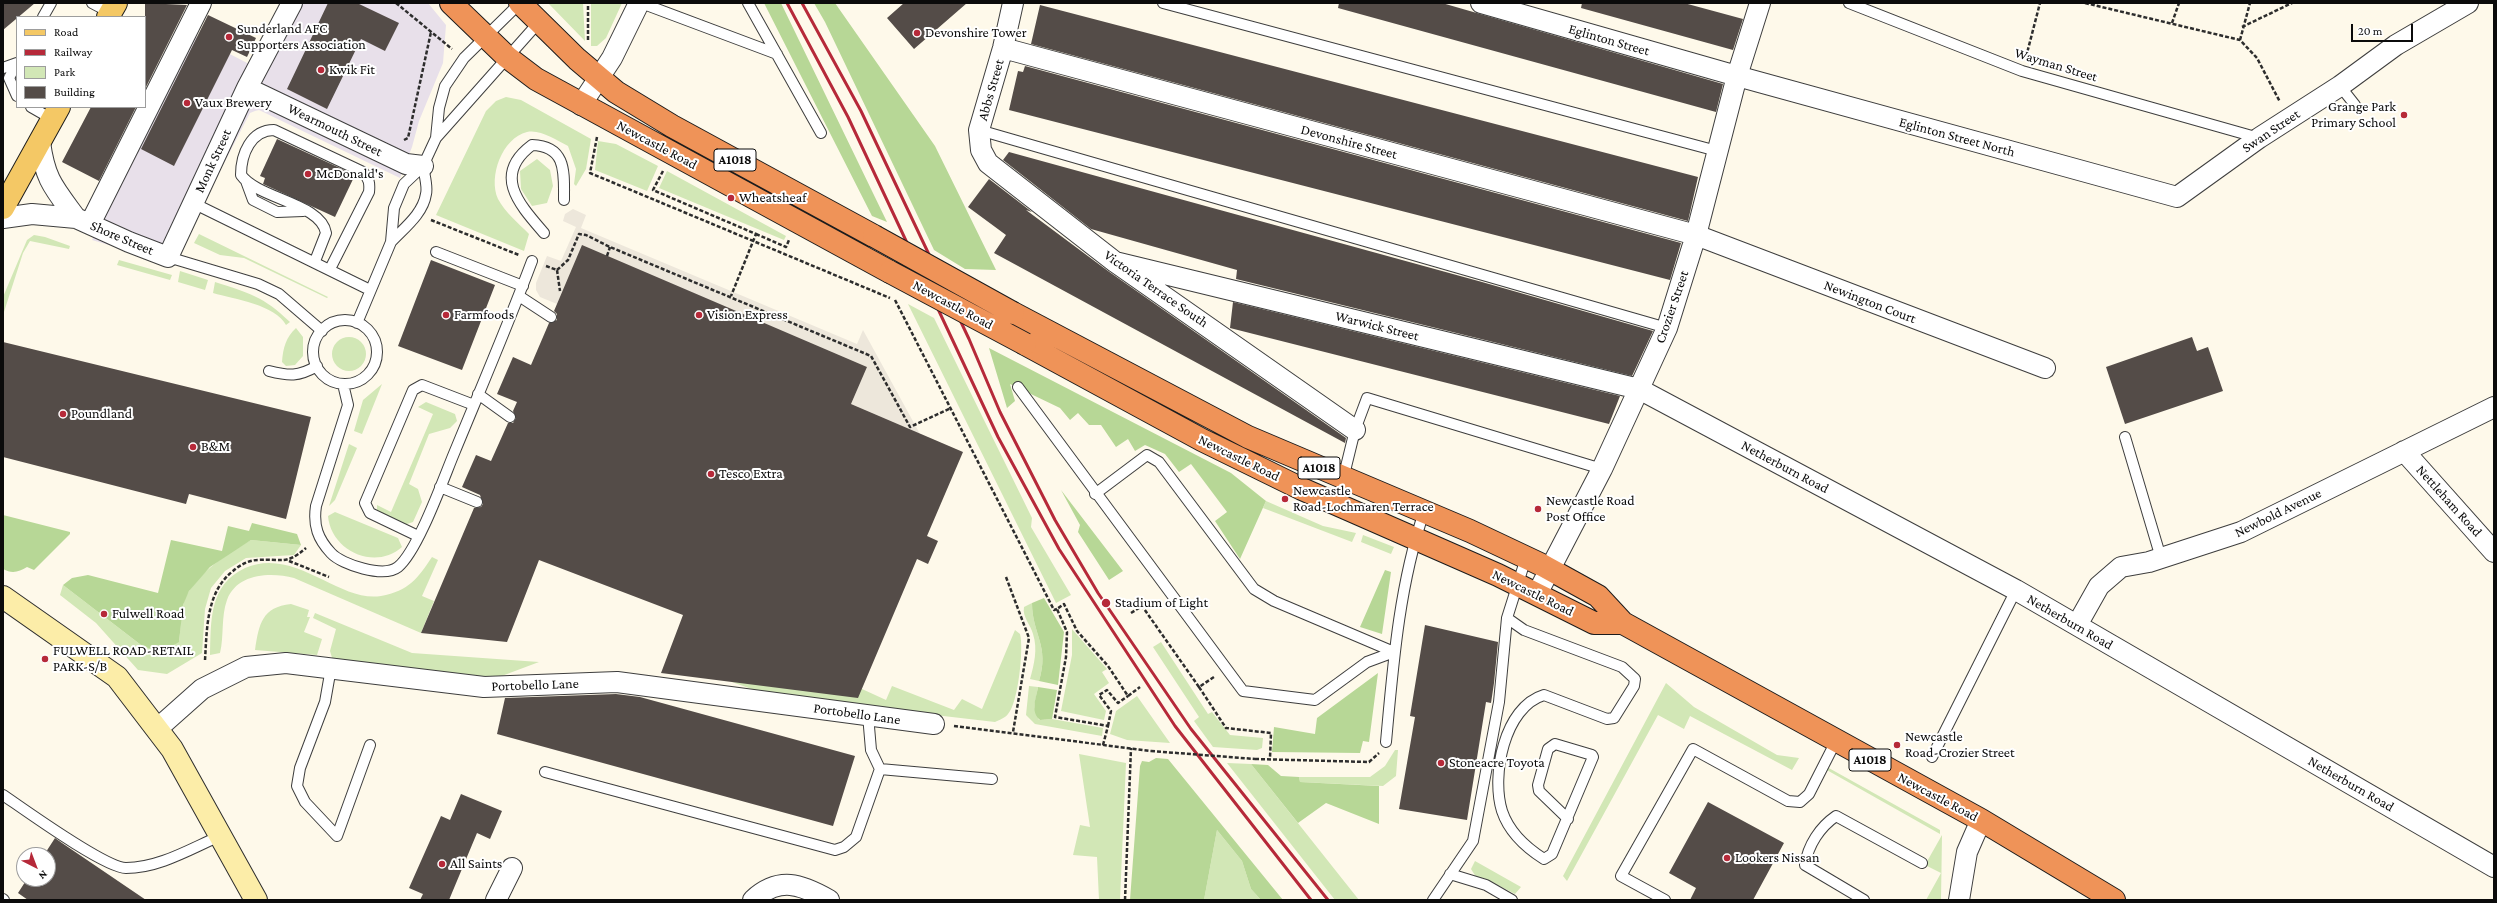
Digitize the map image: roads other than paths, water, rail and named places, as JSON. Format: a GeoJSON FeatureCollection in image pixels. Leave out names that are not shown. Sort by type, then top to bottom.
{"type":"FeatureCollection","features":[{"type":"Feature","properties":{"kind":"highway","name":"Newcastle Road"},"geometry":{"type":"LineString","coordinates":[[451,3],[507,56],[536,79],[581,105],[660,145],[786,218],[1025,344],[1202,440],[1302,489],[1516,584],[1594,623],[1623,624],[1981,820],[2114,900]]}},
{"type":"Feature","properties":{"kind":"highway","name":"A1018"},"geometry":{"type":"LineString","coordinates":[[520,3],[598,77],[616,92],[672,126],[1013,312],[1248,437],[1343,479],[1424,512],[1549,569],[1598,596],[1623,624]]}},
{"type":"Feature","properties":{"kind":"main road"},"geometry":{"type":"LineString","coordinates":[[3,208],[56,113]]}},
{"type":"Feature","properties":{"kind":"street"},"geometry":{"type":"LineString","coordinates":[[146,105],[201,3]]}},
{"type":"Feature","properties":{"kind":"street","name":"Monk Street"},"geometry":{"type":"LineString","coordinates":[[168,257],[247,88],[292,3]]}},
{"type":"Feature","properties":{"kind":"street"},"geometry":{"type":"LineString","coordinates":[[581,105],[598,77],[612,58],[640,3]]}},
{"type":"Feature","properties":{"kind":"street","name":"Abbs Street"},"geometry":{"type":"LineString","coordinates":[[979,130],[1003,48],[1013,3]]}},
{"type":"Feature","properties":{"kind":"street","name":"Eglinton Street"},"geometry":{"type":"LineString","coordinates":[[1481,3],[1737,76]]}},
{"type":"Feature","properties":{"kind":"street","name":"Crozier Street"},"geometry":{"type":"LineString","coordinates":[[1537,594],[1602,468],[1667,328],[1696,236],[1737,76],[1760,3]]}},
{"type":"Feature","properties":{"kind":"street","name":"Swan Street"},"geometry":{"type":"LineString","coordinates":[[2177,197],[2259,138],[2340,86],[2396,45],[2468,3]]}},
{"type":"Feature","properties":{"kind":"street","name":"Devonshire Street"},"geometry":{"type":"LineString","coordinates":[[1003,48],[1696,236]]}},
{"type":"Feature","properties":{"kind":"street","name":"Eglinton Street North"},"geometry":{"type":"LineString","coordinates":[[1737,76],[2177,197]]}},
{"type":"Feature","properties":{"kind":"street","name":"Wearmouth Street"},"geometry":{"type":"LineString","coordinates":[[247,88],[406,164],[424,166]]}},
{"type":"Feature","properties":{"kind":"street"},"geometry":{"type":"LineString","coordinates":[[83,221],[144,108]]}},
{"type":"Feature","properties":{"kind":"street","name":"Victoria Terrace South"},"geometry":{"type":"LineString","coordinates":[[979,130],[981,150],[988,163],[1115,262],[1356,430]]}},
{"type":"Feature","properties":{"kind":"street"},"geometry":{"type":"LineString","coordinates":[[40,142],[43,168],[54,188],[83,221]]}},
{"type":"Feature","properties":{"kind":"street"},"geometry":{"type":"LineString","coordinates":[[3,218],[32,214],[83,221]]}},
{"type":"Feature","properties":{"kind":"street","name":"Shore Street"},"geometry":{"type":"LineString","coordinates":[[83,221],[168,257]]}},
{"type":"Feature","properties":{"kind":"street","name":"Newington Court"},"geometry":{"type":"LineString","coordinates":[[1696,236],[2045,368]]}},
{"type":"Feature","properties":{"kind":"street","name":"Warwick Street"},"geometry":{"type":"LineString","coordinates":[[1115,262],[1639,389]]}},
{"type":"Feature","properties":{"kind":"street","name":"Netherburn Road"},"geometry":{"type":"LineString","coordinates":[[1639,389],[2016,590],[2494,867]]}},
{"type":"Feature","properties":{"kind":"street","name":"Newbold Avenue"},"geometry":{"type":"LineString","coordinates":[[2077,625],[2099,586],[2121,567],[2161,558],[2240,532],[2494,407]]}},
{"type":"Feature","properties":{"kind":"street","name":"Nettleham Road"},"geometry":{"type":"LineString","coordinates":[[2404,450],[2494,552]]}},
{"type":"Feature","properties":{"kind":"street"},"geometry":{"type":"LineString","coordinates":[[3,597],[117,678],[172,749],[256,900]]}},
{"type":"Feature","properties":{"kind":"street","name":"Portobello Lane"},"geometry":{"type":"LineString","coordinates":[[157,730],[202,689],[246,667],[286,663],[484,687],[617,682],[934,724]]}},
{"type":"Feature","properties":{"kind":"street"},"geometry":{"type":"LineString","coordinates":[[1959,900],[1967,852],[1981,820]]}},
{"type":"Feature","properties":{"kind":"street"},"geometry":{"type":"LineString","coordinates":[[496,900],[512,868]]}},
{"type":"Feature","properties":{"kind":"street"},"geometry":{"type":"LineString","coordinates":[[753,900],[764,890],[785,883],[812,891],[829,900]]}},
{"type":"Feature","properties":{"kind":"lane"},"geometry":{"type":"LineString","coordinates":[[44,16],[51,3]]}},
{"type":"Feature","properties":{"kind":"lane"},"geometry":{"type":"LineString","coordinates":[[357,323],[391,242],[394,208],[404,184],[424,166],[436,138],[439,108],[445,86],[464,58],[520,3]]}},
{"type":"Feature","properties":{"kind":"lane"},"geometry":{"type":"LineString","coordinates":[[640,3],[777,54]]}},
{"type":"Feature","properties":{"kind":"lane"},"geometry":{"type":"LineString","coordinates":[[748,3],[821,133]]}},
{"type":"Feature","properties":{"kind":"lane"},"geometry":{"type":"LineString","coordinates":[[1163,3],[1717,151]]}},
{"type":"Feature","properties":{"kind":"lane","name":"Wayman Street"},"geometry":{"type":"LineString","coordinates":[[1849,3],[2022,71],[2259,138]]}},
{"type":"Feature","properties":{"kind":"lane"},"geometry":{"type":"LineString","coordinates":[[436,138],[507,56],[539,22]]}},
{"type":"Feature","properties":{"kind":"lane"},"geometry":{"type":"LineString","coordinates":[[3,68],[16,63]]}},
{"type":"Feature","properties":{"kind":"lane"},"geometry":{"type":"LineString","coordinates":[[16,65],[9,78],[16,94]]}},
{"type":"Feature","properties":{"kind":"lane"},"geometry":{"type":"LineString","coordinates":[[2340,86],[2355,105]]}},
{"type":"Feature","properties":{"kind":"lane"},"geometry":{"type":"LineString","coordinates":[[36,108],[56,113]]}},
{"type":"Feature","properties":{"kind":"lane"},"geometry":{"type":"LineString","coordinates":[[315,261],[326,233],[326,227],[320,220],[246,182],[241,175],[241,166],[246,152],[252,139],[258,133],[267,130],[274,130],[363,172],[370,184],[369,192],[330,269]]}},
{"type":"Feature","properties":{"kind":"lane"},"geometry":{"type":"LineString","coordinates":[[979,130],[1667,328]]}},
{"type":"Feature","properties":{"kind":"lane"},"geometry":{"type":"LineString","coordinates":[[544,233],[513,190],[511,173],[514,163],[532,145],[544,145],[554,150],[562,162],[564,200]]}},
{"type":"Feature","properties":{"kind":"lane"},"geometry":{"type":"LineString","coordinates":[[391,242],[417,215],[422,206],[427,194],[424,166]]}},
{"type":"Feature","properties":{"kind":"lane"},"geometry":{"type":"LineString","coordinates":[[193,203],[315,261],[370,290]]}},
{"type":"Feature","properties":{"kind":"lane"},"geometry":{"type":"LineString","coordinates":[[436,252],[521,291],[551,317]]}},
{"type":"Feature","properties":{"kind":"lane"},"geometry":{"type":"LineString","coordinates":[[168,257],[258,284],[279,294],[322,331]]}},
{"type":"Feature","properties":{"kind":"lane"},"geometry":{"type":"LineString","coordinates":[[343,384],[348,405],[316,506],[315,515],[319,539],[332,555],[349,564],[370,570],[387,571],[397,568],[406,559],[418,536],[474,405],[532,261]]}},
{"type":"Feature","properties":{"kind":"lane"},"geometry":{"type":"LineString","coordinates":[[342,320],[357,323],[370,332],[376,342],[377,352],[375,363],[370,372],[362,379],[343,384],[331,381],[323,375],[317,366],[314,357],[314,346],[322,331],[332,323],[342,320]]}},
{"type":"Feature","properties":{"kind":"lane"},"geometry":{"type":"LineString","coordinates":[[269,371],[283,375],[301,375],[317,366]]}},
{"type":"Feature","properties":{"kind":"lane"},"geometry":{"type":"LineString","coordinates":[[418,536],[370,513],[365,503],[413,390],[422,385],[474,405]]}},
{"type":"Feature","properties":{"kind":"lane"},"geometry":{"type":"LineString","coordinates":[[1018,387],[1243,691],[1315,700],[1367,662],[1394,652]]}},
{"type":"Feature","properties":{"kind":"lane"},"geometry":{"type":"LineString","coordinates":[[478,394],[510,417]]}},
{"type":"Feature","properties":{"kind":"lane"},"geometry":{"type":"LineString","coordinates":[[1343,479],[1356,430],[1367,398],[1602,468]]}},
{"type":"Feature","properties":{"kind":"lane"},"geometry":{"type":"LineString","coordinates":[[2125,437],[2161,558]]}},
{"type":"Feature","properties":{"kind":"lane"},"geometry":{"type":"LineString","coordinates":[[1096,494],[1147,455],[1159,462],[1254,588],[1274,601],[1394,652]]}},
{"type":"Feature","properties":{"kind":"lane"},"geometry":{"type":"LineString","coordinates":[[440,487],[477,502]]}},
{"type":"Feature","properties":{"kind":"lane"},"geometry":{"type":"LineString","coordinates":[[1386,742],[1394,652],[1415,538],[1424,512]]}},
{"type":"Feature","properties":{"kind":"lane"},"geometry":{"type":"LineString","coordinates":[[1433,900],[1473,841],[1499,702],[1507,618],[1516,584],[1526,558]]}},
{"type":"Feature","properties":{"kind":"lane"},"geometry":{"type":"LineString","coordinates":[[1932,757],[2016,590]]}},
{"type":"Feature","properties":{"kind":"lane"},"geometry":{"type":"LineString","coordinates":[[1507,618],[1524,630],[1622,667],[1635,679],[1634,686],[1614,718],[1607,719],[1544,695],[1533,700],[1510,728],[1501,757],[1498,783],[1502,810],[1510,827],[1522,842],[1544,859],[1551,856],[1568,819],[1593,757],[1590,754],[1555,744],[1548,749],[1538,785],[1541,794],[1568,819]]}},
{"type":"Feature","properties":{"kind":"lane"},"geometry":{"type":"LineString","coordinates":[[331,668],[325,702],[300,768],[297,786],[305,802],[337,836],[370,745]]}},
{"type":"Feature","properties":{"kind":"lane"},"geometry":{"type":"LineString","coordinates":[[545,772],[836,850],[844,848],[856,837],[880,769],[871,750],[868,715]]}},
{"type":"Feature","properties":{"kind":"lane"},"geometry":{"type":"LineString","coordinates":[[1665,900],[1621,876],[1693,749],[1788,801],[1800,802],[1809,794],[1836,741]]}},
{"type":"Feature","properties":{"kind":"lane"},"geometry":{"type":"LineString","coordinates":[[880,769],[992,779]]}},
{"type":"Feature","properties":{"kind":"lane"},"geometry":{"type":"LineString","coordinates":[[3,795],[98,858],[124,868],[154,864],[220,836]]}},
{"type":"Feature","properties":{"kind":"lane"},"geometry":{"type":"LineString","coordinates":[[1864,900],[1805,865],[1807,855],[1816,838],[1824,826],[1836,816],[1922,863]]}},
{"type":"Feature","properties":{"kind":"lane"},"geometry":{"type":"LineString","coordinates":[[1450,874],[1486,885],[1512,900]]}},
{"type":"Feature","properties":{"kind":"railway"},"geometry":{"type":"LineString","coordinates":[[787,3],[848,117],[998,437],[1059,549],[1175,726],[1311,900]]}},
{"type":"Feature","properties":{"kind":"railway"},"geometry":{"type":"LineString","coordinates":[[802,3],[861,111],[969,339],[1000,412],[1055,520],[1098,593],[1191,729],[1328,900]]}},
{"type":"Feature","properties":{"kind":"place","name":"Devonshire Tower"},"geometry":{"type":"Point","coordinates":[917,33]}},
{"type":"Feature","properties":{"kind":"place","name":"Sunderland AFC Supporters Association"},"geometry":{"type":"Point","coordinates":[229,37]}},
{"type":"Feature","properties":{"kind":"place","name":"Kwik Fit"},"geometry":{"type":"Point","coordinates":[321,70]}},
{"type":"Feature","properties":{"kind":"place","name":"Vaux Brewery"},"geometry":{"type":"Point","coordinates":[187,103]}},
{"type":"Feature","properties":{"kind":"place","name":"Grange Park Primary School"},"geometry":{"type":"Point","coordinates":[2404,115]}},
{"type":"Feature","properties":{"kind":"place","name":"McDonald's"},"geometry":{"type":"Point","coordinates":[308,174]}},
{"type":"Feature","properties":{"kind":"place","name":"Wheatsheaf"},"geometry":{"type":"Point","coordinates":[731,198]}},
{"type":"Feature","properties":{"kind":"place","name":"Farmfoods"},"geometry":{"type":"Point","coordinates":[446,315]}},
{"type":"Feature","properties":{"kind":"place","name":"Vision Express"},"geometry":{"type":"Point","coordinates":[699,315]}},
{"type":"Feature","properties":{"kind":"place","name":"Poundland"},"geometry":{"type":"Point","coordinates":[63,414]}},
{"type":"Feature","properties":{"kind":"place","name":"B&M"},"geometry":{"type":"Point","coordinates":[193,447]}},
{"type":"Feature","properties":{"kind":"place","name":"Tesco Extra"},"geometry":{"type":"Point","coordinates":[711,474]}},
{"type":"Feature","properties":{"kind":"place","name":"Newcastle Road-Lochmaren Terrace"},"geometry":{"type":"Point","coordinates":[1285,499]}},
{"type":"Feature","properties":{"kind":"place","name":"Newcastle Road Post Office"},"geometry":{"type":"Point","coordinates":[1538,509]}},
{"type":"Feature","properties":{"kind":"place","name":"Stadium of Light"},"geometry":{"type":"Point","coordinates":[1106,603]}},
{"type":"Feature","properties":{"kind":"place","name":"Fulwell Road"},"geometry":{"type":"Point","coordinates":[104,614]}},
{"type":"Feature","properties":{"kind":"place","name":"FULWELL ROAD-RETAIL PARK-S/B"},"geometry":{"type":"Point","coordinates":[45,659]}},
{"type":"Feature","properties":{"kind":"place","name":"Newcastle Road-Crozier Street"},"geometry":{"type":"Point","coordinates":[1897,745]}},
{"type":"Feature","properties":{"kind":"place","name":"Stoneacre Toyota"},"geometry":{"type":"Point","coordinates":[1441,763]}},
{"type":"Feature","properties":{"kind":"place","name":"Lookers Nissan"},"geometry":{"type":"Point","coordinates":[1727,858]}},
{"type":"Feature","properties":{"kind":"place","name":"All Saints"},"geometry":{"type":"Point","coordinates":[442,864]}}]}
